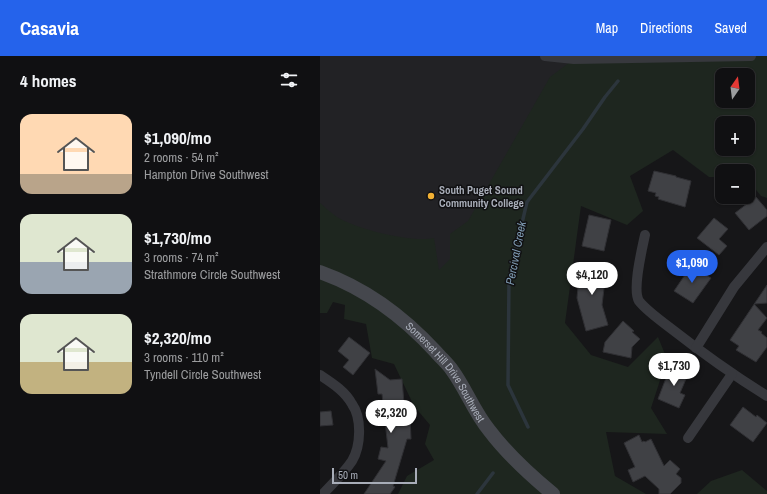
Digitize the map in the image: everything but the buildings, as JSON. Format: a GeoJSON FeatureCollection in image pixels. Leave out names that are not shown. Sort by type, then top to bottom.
{"type":"FeatureCollection","features":[{"type":"Feature","properties":{"kind":"street"},"geometry":{"type":"LineString","coordinates":[[545,56],[574,59],[751,56]]}},
{"type":"Feature","properties":{"kind":"street"},"geometry":{"type":"LineString","coordinates":[[645,235],[636,287],[639,301],[654,315],[696,348],[732,374],[767,396]]}},
{"type":"Feature","properties":{"kind":"street"},"geometry":{"type":"LineString","coordinates":[[696,348],[734,286],[767,248]]}},
{"type":"Feature","properties":{"kind":"street","name":"Somerset Hill Drive Southwest"},"geometry":{"type":"LineString","coordinates":[[320,272],[356,288],[383,305],[405,321],[425,340],[452,370],[488,429],[529,474],[553,494]]}},
{"type":"Feature","properties":{"kind":"street"},"geometry":{"type":"LineString","coordinates":[[688,438],[732,374]]}},
{"type":"Feature","properties":{"kind":"street"},"geometry":{"type":"LineString","coordinates":[[320,375],[345,394],[353,405],[358,421],[360,435],[353,459],[323,494]]}},
{"type":"Feature","properties":{"kind":"shaded area","name":"South Puget Sound Community College"},"geometry":{"type":"Polygon","coordinates":[[[320,56],[767,56],[755,68],[715,68],[715,75],[595,66],[491,415],[320,256],[320,56]]]}},
{"type":"Feature","properties":{"kind":"shaded area"},"geometry":{"type":"Polygon","coordinates":[[[767,56],[767,198],[761,196],[755,189],[755,164],[715,164],[715,177],[709,177],[673,150],[630,176],[643,211],[627,225],[581,206],[565,323],[591,355],[628,367],[658,337],[667,359],[651,408],[667,434],[606,432],[615,476],[646,494],[398,494],[407,476],[434,460],[425,444],[430,425],[414,406],[394,364],[372,358],[366,324],[344,319],[345,305],[333,302],[327,313],[320,313],[320,203],[337,217],[346,222],[370,230],[412,239],[434,238],[439,270],[450,259],[450,234],[468,221],[550,77],[574,59],[767,56]]]}},
{"type":"Feature","properties":{"kind":"shaded area"},"geometry":{"type":"Polygon","coordinates":[[[742,470],[767,491],[767,494],[697,494],[711,481],[742,470]]]}},
{"type":"Feature","properties":{"kind":"waterway","name":"Percival Creek"},"geometry":{"type":"LineString","coordinates":[[528,427],[508,385],[509,278],[527,202],[618,81]]}},
{"type":"Feature","properties":{"kind":"waterway","name":"Percival Creek"},"geometry":{"type":"LineString","coordinates":[[477,494],[493,473]]}},
{"type":"Feature","properties":{"kind":"place","name":"South Puget Sound Community College"},"geometry":{"type":"Point","coordinates":[431,196]}}]}
